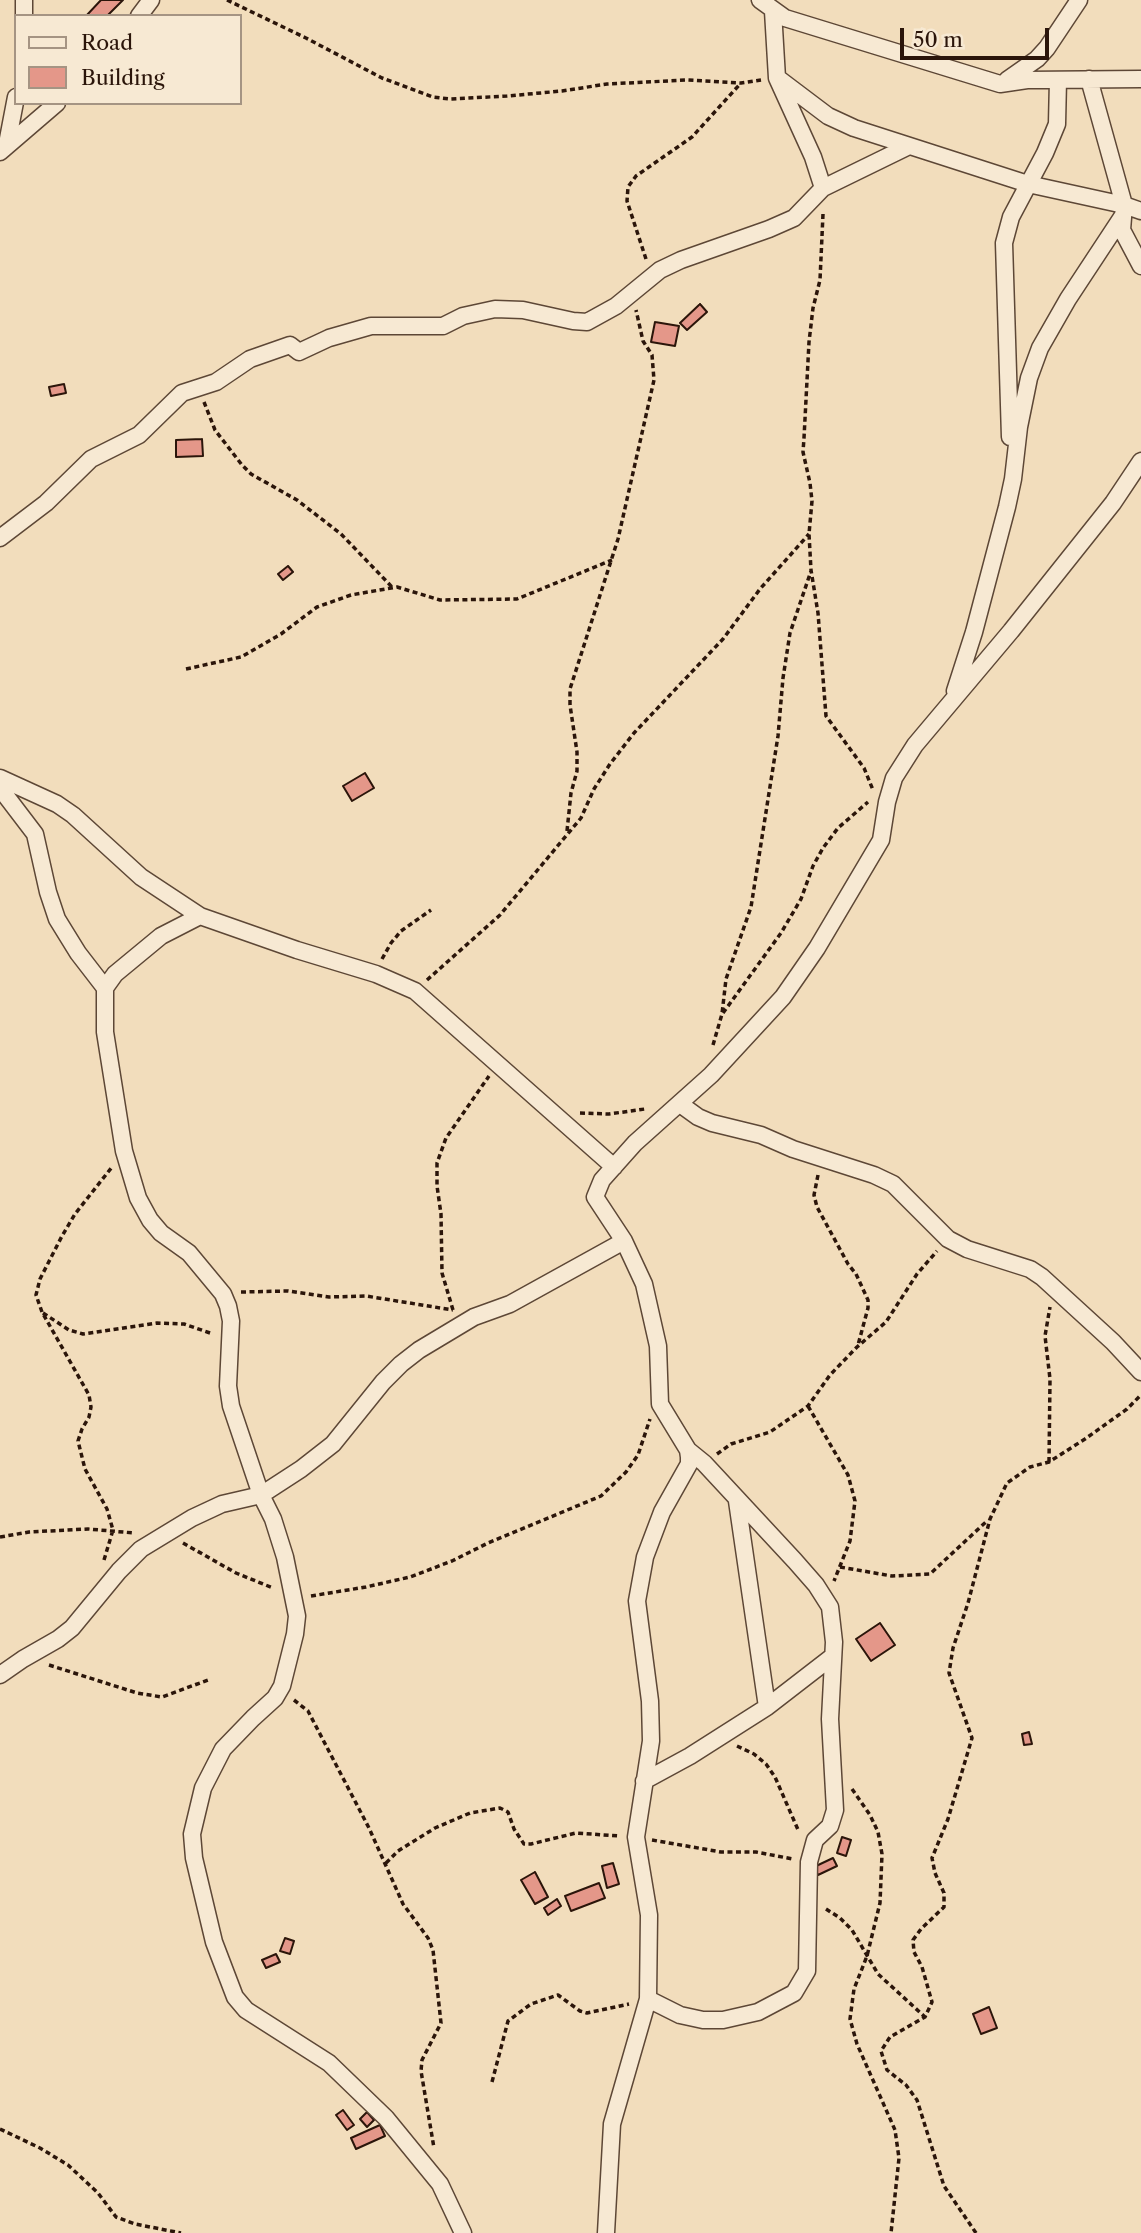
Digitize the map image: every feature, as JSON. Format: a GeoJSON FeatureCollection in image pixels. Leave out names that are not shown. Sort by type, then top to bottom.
{"type":"FeatureCollection","features":[{"type":"Feature","properties":{"kind":"street"},"geometry":{"type":"LineString","coordinates":[[760,0],[773,11],[798,22],[1000,85],[1027,80],[1141,79]]}},
{"type":"Feature","properties":{"kind":"street"},"geometry":{"type":"LineString","coordinates":[[1000,85],[1037,59],[1056,37],[1079,0]]}},
{"type":"Feature","properties":{"kind":"street"},"geometry":{"type":"LineString","coordinates":[[773,11],[777,78],[813,157],[823,188]]}},
{"type":"Feature","properties":{"kind":"street"},"geometry":{"type":"LineString","coordinates":[[777,78],[838,122],[1028,184],[1123,211],[1141,211]]}},
{"type":"Feature","properties":{"kind":"street"},"geometry":{"type":"LineString","coordinates":[[1089,79],[1123,211],[1122,230],[1141,266]]}},
{"type":"Feature","properties":{"kind":"street"},"geometry":{"type":"LineString","coordinates":[[1013,479],[1004,243],[1011,217],[1045,153],[1056,124],[1058,80]]}},
{"type":"Feature","properties":{"kind":"street"},"geometry":{"type":"LineString","coordinates":[[4,148],[14,105]]}},
{"type":"Feature","properties":{"kind":"street"},"geometry":{"type":"LineString","coordinates":[[4,148],[55,105]]}},
{"type":"Feature","properties":{"kind":"street"},"geometry":{"type":"LineString","coordinates":[[0,538],[36,511],[91,459],[139,435],[182,393],[216,382],[250,359],[290,345],[299,352],[330,338],[370,327],[443,326],[463,316],[495,309],[523,310],[587,322],[616,306],[648,280],[681,260],[794,218],[823,188],[909,146]]}},
{"type":"Feature","properties":{"kind":"street"},"geometry":{"type":"LineString","coordinates":[[953,700],[988,581],[1013,479],[1018,427],[1029,377],[1041,348],[1068,299],[1123,211]]}},
{"type":"Feature","properties":{"kind":"street"},"geometry":{"type":"LineString","coordinates":[[648,1999],[680,2015],[703,2020],[723,2020],[758,2012],[794,1993],[807,1971],[810,1856],[815,1840],[830,1826],[835,1810],[830,1719],[834,1642],[830,1607],[816,1585],[704,1463],[688,1450],[660,1404],[658,1346],[645,1284],[624,1241],[595,1197],[602,1180],[635,1143],[711,1075],[783,997],[800,974],[881,840],[894,778],[915,744],[1105,513],[1141,461]]}},
{"type":"Feature","properties":{"kind":"street"},"geometry":{"type":"LineString","coordinates":[[0,778],[57,804],[73,815],[141,877],[200,916],[376,974],[415,991],[614,1167]]}},
{"type":"Feature","properties":{"kind":"street"},"geometry":{"type":"LineString","coordinates":[[0,788],[35,834],[57,919],[78,953],[105,988]]}},
{"type":"Feature","properties":{"kind":"street"},"geometry":{"type":"LineString","coordinates":[[200,916],[161,936],[115,974],[105,988],[105,1032],[124,1152],[138,1198],[161,1233],[188,1253],[223,1294],[231,1321],[228,1386],[234,1415],[285,1557],[296,1616],[295,1634],[282,1686],[275,1699],[253,1717],[223,1749],[208,1777],[198,1805],[192,1835],[194,1858],[214,1942],[235,1997],[246,2010],[319,2056],[386,2118],[440,2183],[463,2233]]}},
{"type":"Feature","properties":{"kind":"street"},"geometry":{"type":"LineString","coordinates":[[680,1104],[712,1123],[761,1135],[893,1184],[947,1239],[967,1249],[1030,1269],[1056,1289],[1141,1372]]}},
{"type":"Feature","properties":{"kind":"street"},"geometry":{"type":"LineString","coordinates":[[0,1675],[72,1628],[141,1549],[222,1504],[261,1495],[301,1469],[332,1444],[401,1364],[419,1350],[474,1317],[510,1304],[624,1241]]}},
{"type":"Feature","properties":{"kind":"street"},"geometry":{"type":"LineString","coordinates":[[606,2233],[612,2124],[648,1999],[649,1915],[636,1838],[651,1741],[650,1701],[637,1601],[645,1557],[662,1512],[688,1464],[688,1450]]}},
{"type":"Feature","properties":{"kind":"street"},"geometry":{"type":"LineString","coordinates":[[737,1501],[767,1707]]}},
{"type":"Feature","properties":{"kind":"street"},"geometry":{"type":"LineString","coordinates":[[644,1781],[730,1732],[833,1656]]}},
{"type":"Feature","properties":{"kind":"path"},"geometry":{"type":"LineString","coordinates":[[227,0],[382,78],[433,97],[450,99],[507,96],[562,91],[607,83],[687,80],[741,83],[777,78]]}},
{"type":"Feature","properties":{"kind":"path"},"geometry":{"type":"LineString","coordinates":[[566,833],[577,771],[570,690],[612,560],[654,380],[652,355],[643,341],[636,312],[648,280],[627,201],[628,187],[642,172],[692,137],[741,83]]}},
{"type":"Feature","properties":{"kind":"path"},"geometry":{"type":"LineString","coordinates":[[722,1014],[781,933],[801,899],[823,848],[838,828],[875,795],[864,768],[826,716],[818,613],[811,570],[811,492],[803,452],[809,341],[821,269],[823,188]]}},
{"type":"Feature","properties":{"kind":"path"},"geometry":{"type":"LineString","coordinates":[[198,387],[215,430],[242,465],[251,474],[297,500],[341,534],[393,588]]}},
{"type":"Feature","properties":{"kind":"path"},"geometry":{"type":"LineString","coordinates":[[415,991],[500,915],[581,818],[599,781],[634,733],[723,639],[760,589],[810,534]]}},
{"type":"Feature","properties":{"kind":"path"},"geometry":{"type":"LineString","coordinates":[[186,669],[241,657],[281,634],[317,607],[334,600],[393,588],[402,588],[440,600],[517,599],[612,560]]}},
{"type":"Feature","properties":{"kind":"path"},"geometry":{"type":"LineString","coordinates":[[711,1075],[714,1042],[722,1014],[726,979],[751,907],[758,872],[790,633],[811,570]]}},
{"type":"Feature","properties":{"kind":"path"},"geometry":{"type":"LineString","coordinates":[[376,974],[391,943],[401,931],[430,910]]}},
{"type":"Feature","properties":{"kind":"path"},"geometry":{"type":"LineString","coordinates":[[453,1310],[442,1273],[437,1163],[446,1138],[459,1115],[499,1064]]}},
{"type":"Feature","properties":{"kind":"path"},"geometry":{"type":"LineString","coordinates":[[547,1107],[585,1114],[609,1114],[648,1108]]}},
{"type":"Feature","properties":{"kind":"path"},"geometry":{"type":"LineString","coordinates":[[102,1567],[113,1530],[107,1509],[85,1469],[78,1441],[89,1418],[89,1395],[42,1312],[36,1295],[45,1268],[75,1214],[124,1152]]}},
{"type":"Feature","properties":{"kind":"path"},"geometry":{"type":"LineString","coordinates":[[821,1158],[814,1195],[817,1206],[868,1300],[857,1347]]}},
{"type":"Feature","properties":{"kind":"path"},"geometry":{"type":"LineString","coordinates":[[704,1463],[731,1444],[770,1432],[808,1406],[830,1375],[886,1322],[917,1274],[947,1239]]}},
{"type":"Feature","properties":{"kind":"path"},"geometry":{"type":"LineString","coordinates":[[1049,1462],[1050,1379],[1045,1336],[1047,1317],[1056,1289]]}},
{"type":"Feature","properties":{"kind":"path"},"geometry":{"type":"LineString","coordinates":[[223,1294],[279,1291],[329,1297],[366,1296],[453,1310],[474,1317]]}},
{"type":"Feature","properties":{"kind":"path"},"geometry":{"type":"LineString","coordinates":[[42,1312],[69,1330],[83,1334],[157,1323],[184,1324],[230,1340]]}},
{"type":"Feature","properties":{"kind":"path"},"geometry":{"type":"LineString","coordinates":[[976,2233],[943,2186],[917,2101],[906,2085],[887,2070],[881,2051],[890,2037],[925,2017],[932,2002],[922,1967],[914,1952],[913,1940],[944,1907],[944,1893],[932,1858],[948,1819],[972,1738],[949,1672],[953,1648],[968,1603],[989,1518],[1007,1483],[1030,1467],[1049,1462],[1085,1439],[1127,1409],[1141,1395]]}},
{"type":"Feature","properties":{"kind":"path"},"geometry":{"type":"LineString","coordinates":[[169,1532],[236,1573],[294,1594],[318,1596],[410,1577],[601,1496],[626,1472],[638,1455],[651,1414],[660,1404]]}},
{"type":"Feature","properties":{"kind":"path"},"geometry":{"type":"LineString","coordinates":[[808,1406],[848,1475],[854,1491],[850,1541],[832,1585],[830,1607]]}},
{"type":"Feature","properties":{"kind":"path"},"geometry":{"type":"LineString","coordinates":[[840,1567],[892,1576],[930,1574],[989,1518]]}},
{"type":"Feature","properties":{"kind":"path"},"geometry":{"type":"LineString","coordinates":[[0,1537],[29,1532],[113,1530],[139,1533]]}},
{"type":"Feature","properties":{"kind":"path"},"geometry":{"type":"LineString","coordinates":[[23,1659],[66,1668],[137,1693],[162,1697],[208,1680]]}},
{"type":"Feature","properties":{"kind":"path"},"geometry":{"type":"LineString","coordinates":[[275,1699],[295,1700],[307,1711],[386,1863],[403,1904],[428,1938],[433,1950],[441,2023],[426,2050],[421,2071],[440,2183]]}},
{"type":"Feature","properties":{"kind":"path"},"geometry":{"type":"LineString","coordinates":[[386,1863],[398,1851],[435,1828],[470,1813],[500,1808],[508,1812],[514,1829],[524,1844],[576,1833],[636,1838],[721,1852],[810,1856],[775,1777],[754,1754],[735,1745],[730,1732]]}},
{"type":"Feature","properties":{"kind":"path"},"geometry":{"type":"LineString","coordinates":[[848,1784],[870,1815],[878,1832],[882,1854],[880,1903],[867,1956],[854,1989],[850,2019],[857,2045],[895,2130],[899,2158],[891,2233]]}},
{"type":"Feature","properties":{"kind":"path"},"geometry":{"type":"LineString","coordinates":[[808,1880],[815,1896],[825,1908],[840,1917],[852,1930],[878,1973],[925,2017]]}},
{"type":"Feature","properties":{"kind":"path"},"geometry":{"type":"LineString","coordinates":[[492,2082],[508,2021],[531,2004],[558,1995],[587,2013],[648,1999]]}},
{"type":"Feature","properties":{"kind":"path"},"geometry":{"type":"LineString","coordinates":[[0,2129],[68,2165],[98,2193],[116,2217],[135,2224],[181,2233]]}},
{"type":"Feature","properties":{"kind":"building"},"geometry":{"type":"Polygon","coordinates":[[[101,0],[123,0],[109,14],[88,14],[101,0]]]}},
{"type":"Feature","properties":{"kind":"building"},"geometry":{"type":"Polygon","coordinates":[[[700,304],[707,312],[687,330],[680,323],[700,304]]]}},
{"type":"Feature","properties":{"kind":"building"},"geometry":{"type":"Polygon","coordinates":[[[655,322],[679,326],[675,346],[651,342],[655,322]]]}},
{"type":"Feature","properties":{"kind":"building"},"geometry":{"type":"Polygon","coordinates":[[[64,384],[66,393],[51,396],[49,387],[64,384]]]}},
{"type":"Feature","properties":{"kind":"building"},"geometry":{"type":"Polygon","coordinates":[[[202,439],[203,456],[176,457],[176,440],[202,439]]]}},
{"type":"Feature","properties":{"kind":"building"},"geometry":{"type":"Polygon","coordinates":[[[288,566],[293,572],[283,580],[278,574],[288,566]]]}},
{"type":"Feature","properties":{"kind":"building"},"geometry":{"type":"Polygon","coordinates":[[[365,773],[374,788],[352,801],[343,786],[365,773]]]}},
{"type":"Feature","properties":{"kind":"building"},"geometry":{"type":"Polygon","coordinates":[[[880,1623],[895,1645],[871,1661],[856,1639],[880,1623]]]}},
{"type":"Feature","properties":{"kind":"building"},"geometry":{"type":"Polygon","coordinates":[[[1029,1732],[1032,1744],[1024,1745],[1022,1734],[1029,1732]]]}},
{"type":"Feature","properties":{"kind":"building"},"geometry":{"type":"Polygon","coordinates":[[[842,1837],[851,1840],[846,1856],[837,1853],[842,1837]]]}},
{"type":"Feature","properties":{"kind":"building"},"geometry":{"type":"Polygon","coordinates":[[[833,1858],[837,1866],[818,1875],[814,1867],[833,1858]]]}},
{"type":"Feature","properties":{"kind":"building"},"geometry":{"type":"Polygon","coordinates":[[[613,1863],[619,1884],[607,1888],[602,1866],[613,1863]]]}},
{"type":"Feature","properties":{"kind":"building"},"geometry":{"type":"Polygon","coordinates":[[[535,1872],[548,1897],[535,1904],[521,1880],[535,1872]]]}},
{"type":"Feature","properties":{"kind":"building"},"geometry":{"type":"Polygon","coordinates":[[[599,1883],[605,1898],[571,1911],[565,1896],[599,1883]]]}},
{"type":"Feature","properties":{"kind":"building"},"geometry":{"type":"Polygon","coordinates":[[[557,1899],[561,1906],[548,1915],[544,1908],[557,1899]]]}},
{"type":"Feature","properties":{"kind":"building"},"geometry":{"type":"Polygon","coordinates":[[[285,1938],[294,1941],[290,1954],[280,1951],[285,1938]]]}},
{"type":"Feature","properties":{"kind":"building"},"geometry":{"type":"Polygon","coordinates":[[[276,1954],[280,1962],[266,1968],[262,1960],[276,1954]]]}},
{"type":"Feature","properties":{"kind":"building"},"geometry":{"type":"Polygon","coordinates":[[[989,2007],[997,2028],[981,2034],[973,2014],[989,2007]]]}},
{"type":"Feature","properties":{"kind":"building"},"geometry":{"type":"Polygon","coordinates":[[[343,2110],[354,2125],[347,2130],[336,2115],[343,2110]]]}},
{"type":"Feature","properties":{"kind":"building"},"geometry":{"type":"Polygon","coordinates":[[[367,2112],[374,2120],[367,2127],[360,2119],[367,2112]]]}},
{"type":"Feature","properties":{"kind":"building"},"geometry":{"type":"Polygon","coordinates":[[[380,2125],[385,2136],[356,2149],[351,2138],[380,2125]]]}}]}
